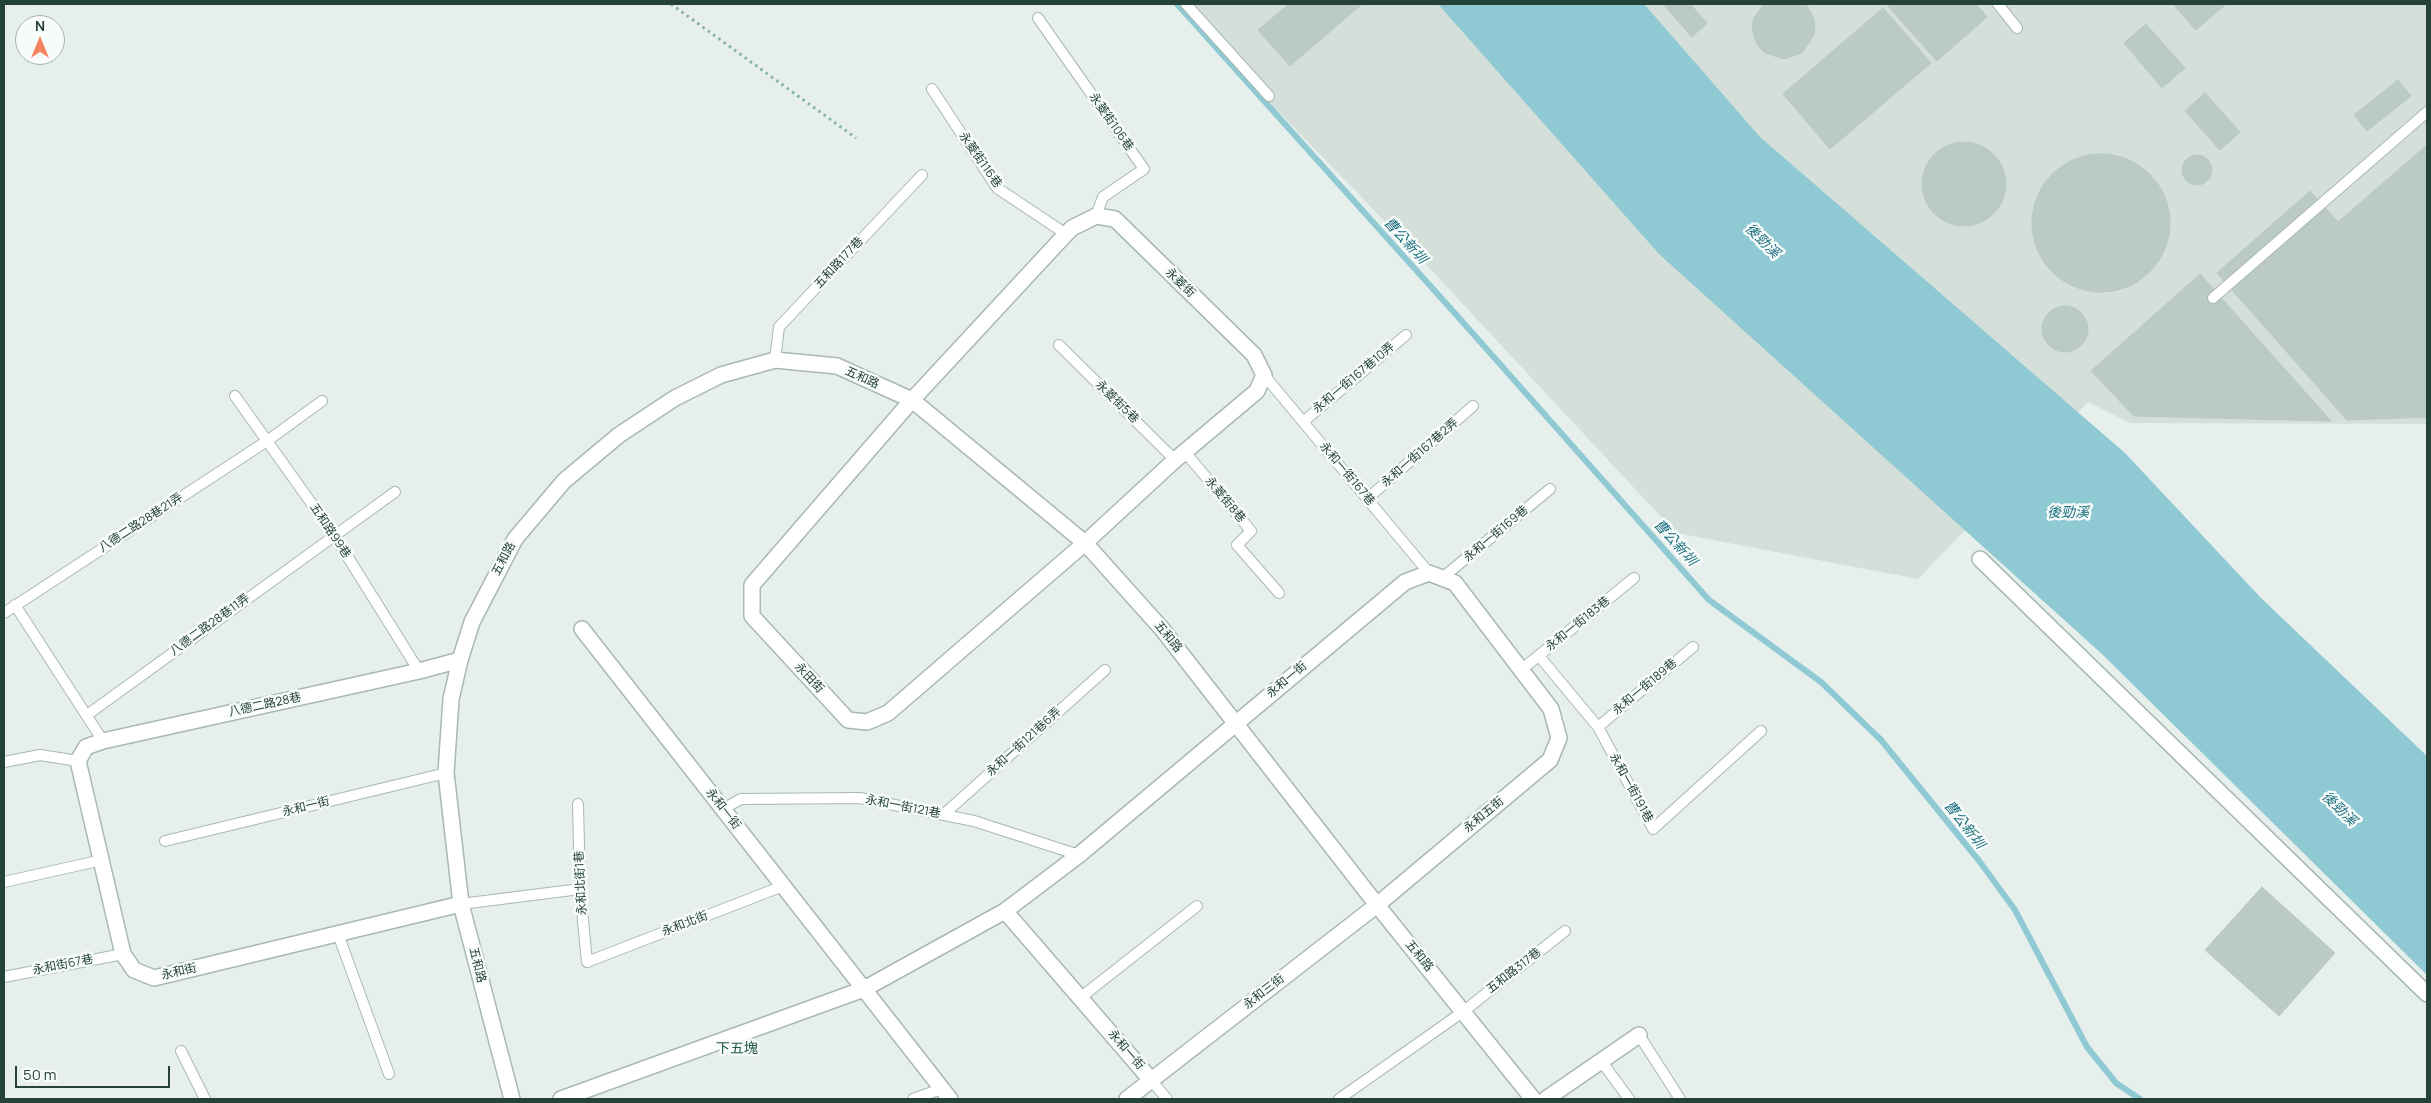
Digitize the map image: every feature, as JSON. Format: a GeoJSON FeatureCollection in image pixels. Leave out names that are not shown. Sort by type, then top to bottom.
{"type":"FeatureCollection","features":[{"type":"Feature","properties":{"kind":"street"},"geometry":{"type":"LineString","coordinates":[[912,400],[1072,228],[1096,216]]}},
{"type":"Feature","properties":{"kind":"street","name":"永菱街"},"geometry":{"type":"LineString","coordinates":[[1096,216],[1115,219],[1254,355],[1264,375]]}},
{"type":"Feature","properties":{"kind":"street","name":"五和路"},"geometry":{"type":"LineString","coordinates":[[512,1099],[461,904],[446,772],[451,699],[460,660],[472,622],[515,539],[564,481],[619,435],[675,398],[721,375],[775,360],[837,366],[912,400],[1085,543],[1162,630],[1237,723],[1377,905],[1533,1099]]}},
{"type":"Feature","properties":{"kind":"street"},"geometry":{"type":"LineString","coordinates":[[1085,543],[1180,456],[1257,391],[1264,375]]}},
{"type":"Feature","properties":{"kind":"street","name":"永田街"},"geometry":{"type":"LineString","coordinates":[[912,400],[752,585],[752,616],[848,720],[866,722],[888,713],[1085,543]]}},
{"type":"Feature","properties":{"kind":"street"},"geometry":{"type":"LineString","coordinates":[[1980,559],[2427,994]]}},
{"type":"Feature","properties":{"kind":"street"},"geometry":{"type":"LineString","coordinates":[[1436,576],[1455,583],[1521,670]]}},
{"type":"Feature","properties":{"kind":"street","name":"永和一街"},"geometry":{"type":"LineString","coordinates":[[561,1099],[864,989],[1005,912],[1079,855],[1406,582],[1436,576]]}},
{"type":"Feature","properties":{"kind":"street","name":"永和一街"},"geometry":{"type":"LineString","coordinates":[[582,630],[864,989]]}},
{"type":"Feature","properties":{"kind":"street","name":"八德二路28巷"},"geometry":{"type":"LineString","coordinates":[[78,761],[86,747],[103,741],[418,672],[460,660]]}},
{"type":"Feature","properties":{"kind":"street","name":"永和五街"},"geometry":{"type":"LineString","coordinates":[[1377,905],[1550,760],[1559,738],[1551,709],[1521,670]]}},
{"type":"Feature","properties":{"kind":"street"},"geometry":{"type":"LineString","coordinates":[[78,761],[102,860]]}},
{"type":"Feature","properties":{"kind":"street","name":"永和街"},"geometry":{"type":"LineString","coordinates":[[102,860],[123,954],[134,970],[154,978],[461,904]]}},
{"type":"Feature","properties":{"kind":"street","name":"永和三街"},"geometry":{"type":"LineString","coordinates":[[1127,1099],[1377,905]]}},
{"type":"Feature","properties":{"kind":"street","name":"永和一街"},"geometry":{"type":"LineString","coordinates":[[1005,912],[1151,1080]]}},
{"type":"Feature","properties":{"kind":"street"},"geometry":{"type":"LineString","coordinates":[[864,989],[946,1094]]}},
{"type":"Feature","properties":{"kind":"street"},"geometry":{"type":"LineString","coordinates":[[1546,1099],[1639,1035]]}},
{"type":"Feature","properties":{"kind":"lane"},"geometry":{"type":"LineString","coordinates":[[1186,4],[1269,96]]}},
{"type":"Feature","properties":{"kind":"lane"},"geometry":{"type":"LineString","coordinates":[[1998,4],[2017,28]]}},
{"type":"Feature","properties":{"kind":"lane","name":"永菱街106巷"},"geometry":{"type":"LineString","coordinates":[[1038,18],[1144,169],[1103,196],[1096,216]]}},
{"type":"Feature","properties":{"kind":"lane","name":"永菱街116巷"},"geometry":{"type":"LineString","coordinates":[[932,88],[997,188],[1066,234]]}},
{"type":"Feature","properties":{"kind":"lane"},"geometry":{"type":"LineString","coordinates":[[2213,298],[2427,112]]}},
{"type":"Feature","properties":{"kind":"lane","name":"五和路177巷"},"geometry":{"type":"LineString","coordinates":[[775,360],[779,327],[922,175]]}},
{"type":"Feature","properties":{"kind":"lane","name":"永和一街167巷10弄"},"geometry":{"type":"LineString","coordinates":[[1303,422],[1406,335]]}},
{"type":"Feature","properties":{"kind":"lane","name":"永菱街5巷"},"geometry":{"type":"LineString","coordinates":[[1059,345],[1180,456]]}},
{"type":"Feature","properties":{"kind":"lane","name":"永和一街167巷"},"geometry":{"type":"LineString","coordinates":[[1264,375],[1368,499],[1436,576]]}},
{"type":"Feature","properties":{"kind":"lane","name":"五和路99巷"},"geometry":{"type":"LineString","coordinates":[[235,396],[334,535],[418,672]]}},
{"type":"Feature","properties":{"kind":"lane","name":"八德二路28巷21弄"},"geometry":{"type":"LineString","coordinates":[[4,613],[267,441],[322,401]]}},
{"type":"Feature","properties":{"kind":"lane","name":"永和一街167巷2弄"},"geometry":{"type":"LineString","coordinates":[[1368,499],[1473,406]]}},
{"type":"Feature","properties":{"kind":"lane","name":"永菱街8巷"},"geometry":{"type":"LineString","coordinates":[[1180,456],[1251,531],[1237,545],[1279,593]]}},
{"type":"Feature","properties":{"kind":"lane","name":"永和一街169巷"},"geometry":{"type":"LineString","coordinates":[[1436,576],[1550,489]]}},
{"type":"Feature","properties":{"kind":"lane","name":"八德二路28巷11弄"},"geometry":{"type":"LineString","coordinates":[[87,715],[395,492]]}},
{"type":"Feature","properties":{"kind":"lane","name":"永和一街183巷"},"geometry":{"type":"LineString","coordinates":[[1521,670],[1634,578]]}},
{"type":"Feature","properties":{"kind":"lane"},"geometry":{"type":"LineString","coordinates":[[15,605],[103,741]]}},
{"type":"Feature","properties":{"kind":"lane","name":"永和一街189巷"},"geometry":{"type":"LineString","coordinates":[[1598,727],[1693,647]]}},
{"type":"Feature","properties":{"kind":"lane","name":"永和一街191巷"},"geometry":{"type":"LineString","coordinates":[[1539,656],[1598,727],[1653,829],[1761,731]]}},
{"type":"Feature","properties":{"kind":"lane","name":"永和一街121巷6弄"},"geometry":{"type":"LineString","coordinates":[[943,815],[1105,670]]}},
{"type":"Feature","properties":{"kind":"lane"},"geometry":{"type":"LineString","coordinates":[[4,762],[40,755],[78,761]]}},
{"type":"Feature","properties":{"kind":"lane","name":"永和一街"},"geometry":{"type":"LineString","coordinates":[[165,841],[446,772]]}},
{"type":"Feature","properties":{"kind":"lane","name":"永和一街121巷"},"geometry":{"type":"LineString","coordinates":[[723,809],[741,799],[860,798],[974,821],[1079,855]]}},
{"type":"Feature","properties":{"kind":"lane","name":"永和北街1巷"},"geometry":{"type":"LineString","coordinates":[[578,804],[580,889],[587,962]]}},
{"type":"Feature","properties":{"kind":"lane"},"geometry":{"type":"LineString","coordinates":[[4,882],[102,860]]}},
{"type":"Feature","properties":{"kind":"lane","name":"永和北街"},"geometry":{"type":"LineString","coordinates":[[587,962],[783,886]]}},
{"type":"Feature","properties":{"kind":"lane"},"geometry":{"type":"LineString","coordinates":[[461,904],[580,889]]}},
{"type":"Feature","properties":{"kind":"lane"},"geometry":{"type":"LineString","coordinates":[[1080,998],[1197,906]]}},
{"type":"Feature","properties":{"kind":"lane","name":"五和路317巷"},"geometry":{"type":"LineString","coordinates":[[1464,1011],[1565,931]]}},
{"type":"Feature","properties":{"kind":"lane"},"geometry":{"type":"LineString","coordinates":[[338,934],[388,1074]]}},
{"type":"Feature","properties":{"kind":"lane","name":"永和街67巷"},"geometry":{"type":"LineString","coordinates":[[4,977],[123,954]]}},
{"type":"Feature","properties":{"kind":"lane"},"geometry":{"type":"LineString","coordinates":[[1339,1099],[1464,1011]]}},
{"type":"Feature","properties":{"kind":"lane"},"geometry":{"type":"LineString","coordinates":[[1639,1035],[1680,1099]]}},
{"type":"Feature","properties":{"kind":"lane"},"geometry":{"type":"LineString","coordinates":[[182,1051],[205,1099]]}},
{"type":"Feature","properties":{"kind":"lane"},"geometry":{"type":"LineString","coordinates":[[1602,1062],[1629,1099]]}},
{"type":"Feature","properties":{"kind":"lane"},"geometry":{"type":"LineString","coordinates":[[1151,1080],[1167,1099]]}},
{"type":"Feature","properties":{"kind":"lane"},"geometry":{"type":"LineString","coordinates":[[913,1099],[946,1094]]}},
{"type":"Feature","properties":{"kind":"path"},"geometry":{"type":"LineString","coordinates":[[671,4],[856,138]]}},
{"type":"Feature","properties":{"kind":"shaded area"},"geometry":{"type":"Polygon","coordinates":[[[1174,4],[2427,4],[2427,424],[2130,423],[2088,402],[1918,579],[1676,533],[1405,242],[1174,4]]]}},
{"type":"Feature","properties":{"kind":"water","name":"後勁溪"},"geometry":{"type":"Polygon","coordinates":[[[1438,4],[1644,4],[1760,137],[2125,453],[2261,598],[2427,756],[2427,975],[2103,655],[1659,254],[1438,4]]]}},
{"type":"Feature","properties":{"kind":"building"},"geometry":{"type":"Polygon","coordinates":[[[1289,4],[1362,4],[1290,66],[1258,30],[1289,4]]]}},
{"type":"Feature","properties":{"kind":"building"},"geometry":{"type":"Polygon","coordinates":[[[1663,4],[1690,4],[1707,23],[1692,37],[1663,4]]]}},
{"type":"Feature","properties":{"kind":"building"},"geometry":{"type":"Polygon","coordinates":[[[1764,4],[1806,5],[1812,14],[1815,24],[1814,35],[1802,53],[1784,59],[1765,53],[1758,46],[1752,27],[1754,18],[1764,4]]]}},
{"type":"Feature","properties":{"kind":"building"},"geometry":{"type":"Polygon","coordinates":[[[1886,4],[1976,4],[1987,17],[1937,61],[1886,4]]]}},
{"type":"Feature","properties":{"kind":"building"},"geometry":{"type":"Polygon","coordinates":[[[2173,4],[2226,4],[2196,30],[2173,4]]]}},
{"type":"Feature","properties":{"kind":"building"},"geometry":{"type":"Polygon","coordinates":[[[1883,8],[1931,63],[1830,149],[1783,94],[1883,8]]]}},
{"type":"Feature","properties":{"kind":"building"},"geometry":{"type":"Polygon","coordinates":[[[2146,24],[2185,68],[2162,88],[2124,43],[2146,24]]]}},
{"type":"Feature","properties":{"kind":"building"},"geometry":{"type":"Polygon","coordinates":[[[2398,80],[2411,96],[2367,131],[2354,115],[2398,80]]]}},
{"type":"Feature","properties":{"kind":"building"},"geometry":{"type":"Polygon","coordinates":[[[2205,93],[2240,132],[2220,150],[2185,111],[2205,93]]]}},
{"type":"Feature","properties":{"kind":"building"},"geometry":{"type":"Polygon","coordinates":[[[1964,142],[1980,145],[1994,154],[2003,168],[2006,184],[2003,200],[1994,214],[1980,223],[1964,226],[1948,223],[1934,214],[1925,200],[1922,184],[1925,168],[1934,154],[1948,145],[1964,142]]]}},
{"type":"Feature","properties":{"kind":"building"},"geometry":{"type":"Polygon","coordinates":[[[2427,145],[2427,417],[2347,420],[2217,273],[2310,191],[2338,222],[2427,145]]]}},
{"type":"Feature","properties":{"kind":"building"},"geometry":{"type":"Polygon","coordinates":[[[2101,154],[2127,159],[2150,174],[2165,197],[2170,223],[2165,249],[2150,272],[2127,287],[2101,292],[2075,287],[2052,272],[2037,249],[2032,223],[2037,197],[2052,174],[2075,159],[2101,154]]]}},
{"type":"Feature","properties":{"kind":"building"},"geometry":{"type":"Polygon","coordinates":[[[2197,155],[2208,159],[2212,170],[2208,181],[2197,185],[2186,181],[2182,170],[2186,159],[2197,155]]]}},
{"type":"Feature","properties":{"kind":"building"},"geometry":{"type":"Polygon","coordinates":[[[2200,274],[2331,421],[2134,416],[2091,371],[2200,274]]]}},
{"type":"Feature","properties":{"kind":"building"},"geometry":{"type":"Polygon","coordinates":[[[2065,306],[2078,310],[2084,316],[2088,329],[2084,342],[2078,348],[2065,352],[2052,348],[2046,342],[2042,329],[2046,316],[2052,310],[2065,306]]]}},
{"type":"Feature","properties":{"kind":"building"},"geometry":{"type":"Polygon","coordinates":[[[2262,887],[2335,953],[2279,1016],[2205,950],[2262,887]]]}},
{"type":"Feature","properties":{"kind":"waterway","name":"曹公新圳"},"geometry":{"type":"LineString","coordinates":[[1177,4],[1709,600],[1821,682],[1881,740],[1980,862],[2015,910],[2087,1047],[2116,1083],[2140,1099]]}},
{"type":"Feature","properties":{"kind":"district","name":"下五塊"},"geometry":{"type":"Point","coordinates":[737,1049]}}]}
